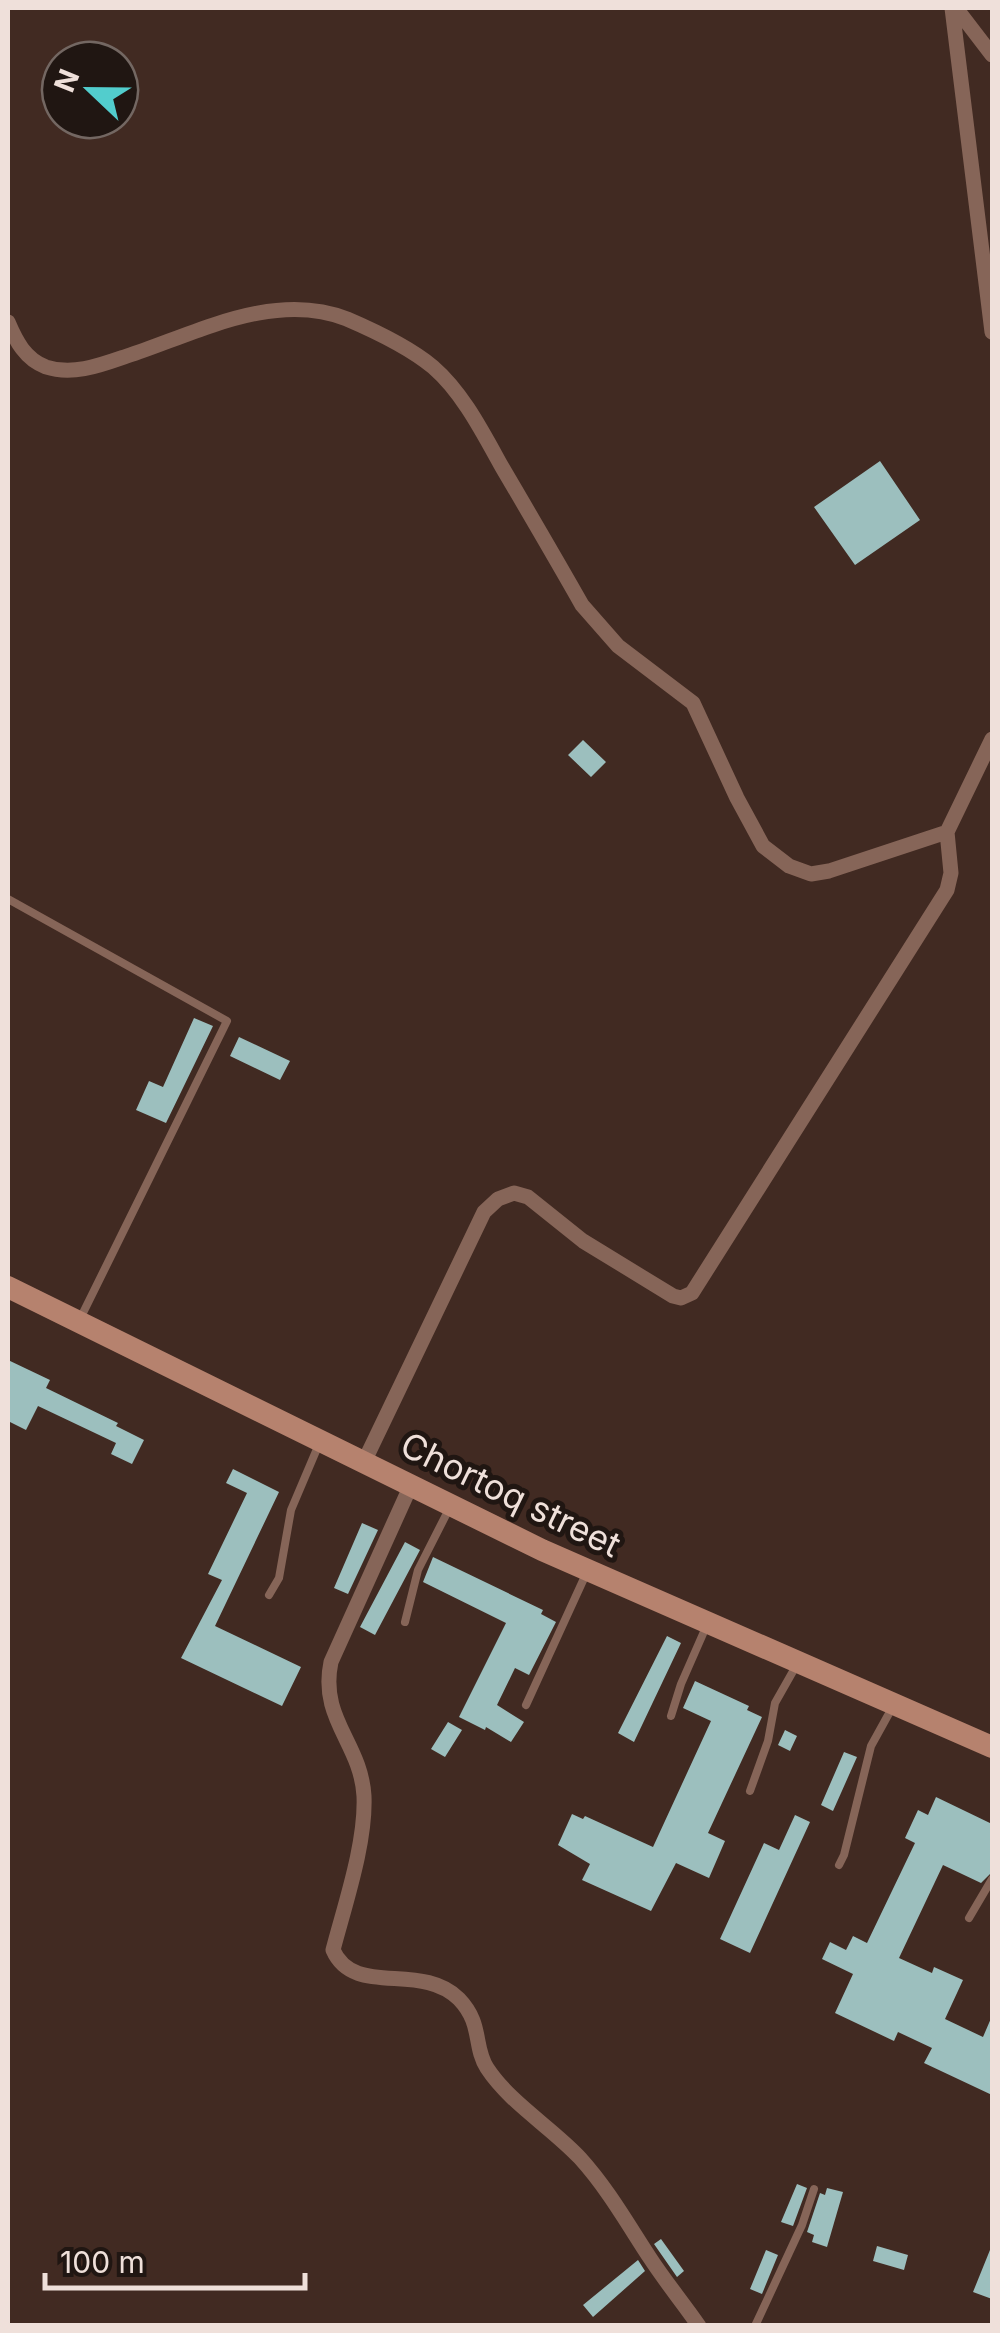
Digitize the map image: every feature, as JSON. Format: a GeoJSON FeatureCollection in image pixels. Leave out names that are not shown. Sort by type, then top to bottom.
{"type":"FeatureCollection","features":[{"type":"Feature","properties":{"kind":"main road","name":"Chortoq street"},"geometry":{"type":"LineString","coordinates":[[10,1295],[79,1321],[588,1570],[992,1747]]}},
{"type":"Feature","properties":{"kind":"street"},"geometry":{"type":"LineString","coordinates":[[954,8],[992,55]]}},
{"type":"Feature","properties":{"kind":"street"},"geometry":{"type":"LineString","coordinates":[[954,8],[992,332]]}},
{"type":"Feature","properties":{"kind":"street"},"geometry":{"type":"LineString","coordinates":[[8,322],[17,342],[34,361],[72,371],[102,365],[222,322],[268,312],[310,309],[364,327],[421,358],[450,385],[582,605],[601,630],[693,703],[764,846],[790,866],[811,874],[948,832]]}},
{"type":"Feature","properties":{"kind":"street"},"geometry":{"type":"LineString","coordinates":[[364,1462],[484,1212],[498,1198],[514,1192],[528,1197],[582,1241],[673,1296],[688,1297],[692,1293],[947,890],[951,873],[948,832],[992,739]]}},
{"type":"Feature","properties":{"kind":"street"},"geometry":{"type":"LineString","coordinates":[[410,1485],[331,1662],[326,1684],[332,1711],[360,1771],[364,1797],[359,1840],[333,1950],[340,1965],[354,1975],[436,1983],[464,2005],[475,2020],[484,2064],[579,2157],[618,2205],[699,2326]]}},
{"type":"Feature","properties":{"kind":"lane"},"geometry":{"type":"LineString","coordinates":[[8,899],[227,1021],[79,1321]]}},
{"type":"Feature","properties":{"kind":"lane"},"geometry":{"type":"LineString","coordinates":[[269,1595],[279,1578],[291,1510],[320,1440]]}},
{"type":"Feature","properties":{"kind":"lane"},"geometry":{"type":"LineString","coordinates":[[405,1622],[418,1570],[452,1505]]}},
{"type":"Feature","properties":{"kind":"lane"},"geometry":{"type":"LineString","coordinates":[[526,1705],[588,1570]]}},
{"type":"Feature","properties":{"kind":"lane"},"geometry":{"type":"LineString","coordinates":[[671,1716],[708,1623]]}},
{"type":"Feature","properties":{"kind":"lane"},"geometry":{"type":"LineString","coordinates":[[750,1791],[768,1741],[775,1703],[798,1662]]}},
{"type":"Feature","properties":{"kind":"lane"},"geometry":{"type":"LineString","coordinates":[[838,1865],[844,1855],[871,1746],[894,1704]]}},
{"type":"Feature","properties":{"kind":"lane"},"geometry":{"type":"LineString","coordinates":[[969,1918],[992,1879]]}},
{"type":"Feature","properties":{"kind":"lane"},"geometry":{"type":"LineString","coordinates":[[755,2326],[814,2189]]}},
{"type":"Feature","properties":{"kind":"building"},"geometry":{"type":"Polygon","coordinates":[[[880,461],[920,520],[855,565],[814,507],[880,461]]]}},
{"type":"Feature","properties":{"kind":"building"},"geometry":{"type":"Polygon","coordinates":[[[583,740],[606,762],[591,777],[568,755],[583,740]]]}},
{"type":"Feature","properties":{"kind":"building"},"geometry":{"type":"Polygon","coordinates":[[[194,1018],[213,1026],[166,1123],[136,1110],[149,1081],[163,1087],[194,1018]]]}},
{"type":"Feature","properties":{"kind":"building"},"geometry":{"type":"Polygon","coordinates":[[[239,1037],[290,1061],[280,1080],[230,1056],[239,1037]]]}},
{"type":"Feature","properties":{"kind":"building"},"geometry":{"type":"Polygon","coordinates":[[[8,1360],[50,1380],[46,1388],[144,1440],[132,1464],[111,1454],[116,1443],[38,1406],[26,1430],[8,1421],[8,1360]]]}},
{"type":"Feature","properties":{"kind":"building"},"geometry":{"type":"Polygon","coordinates":[[[233,1469],[279,1492],[215,1626],[301,1667],[282,1706],[181,1658],[222,1580],[208,1574],[247,1493],[226,1483],[233,1469]]]}},
{"type":"Feature","properties":{"kind":"building"},"geometry":{"type":"Polygon","coordinates":[[[362,1523],[378,1530],[348,1594],[334,1588],[362,1523]]]}},
{"type":"Feature","properties":{"kind":"building"},"geometry":{"type":"Polygon","coordinates":[[[405,1542],[420,1550],[375,1635],[360,1627],[405,1542]]]}},
{"type":"Feature","properties":{"kind":"building"},"geometry":{"type":"Polygon","coordinates":[[[433,1557],[543,1610],[541,1614],[556,1622],[529,1675],[515,1668],[497,1705],[524,1722],[511,1742],[459,1717],[506,1623],[423,1582],[433,1557]]]}},
{"type":"Feature","properties":{"kind":"building"},"geometry":{"type":"Polygon","coordinates":[[[667,1636],[681,1643],[634,1742],[618,1733],[667,1636]]]}},
{"type":"Feature","properties":{"kind":"building"},"geometry":{"type":"Polygon","coordinates":[[[695,1681],[749,1706],[747,1710],[762,1717],[708,1833],[725,1841],[709,1878],[676,1863],[651,1911],[582,1880],[590,1864],[558,1845],[572,1814],[583,1819],[585,1816],[653,1847],[711,1721],[683,1708],[695,1681]]]}},
{"type":"Feature","properties":{"kind":"building"},"geometry":{"type":"Polygon","coordinates":[[[448,1722],[462,1730],[445,1757],[431,1749],[448,1722]]]}},
{"type":"Feature","properties":{"kind":"building"},"geometry":{"type":"Polygon","coordinates":[[[785,1730],[797,1736],[790,1751],[778,1745],[785,1730]]]}},
{"type":"Feature","properties":{"kind":"building"},"geometry":{"type":"Polygon","coordinates":[[[844,1752],[857,1757],[833,1811],[821,1805],[844,1752]]]}},
{"type":"Feature","properties":{"kind":"building"},"geometry":{"type":"Polygon","coordinates":[[[936,1797],[992,1824],[992,1872],[981,1883],[943,1865],[899,1958],[932,1973],[934,1967],[963,1980],[945,2019],[983,2037],[992,2016],[992,2095],[924,2063],[932,2048],[898,2032],[894,2041],[835,2013],[853,1974],[822,1959],[830,1942],[846,1950],[853,1936],[867,1943],[915,1843],[905,1838],[918,1810],[928,1815],[936,1797]]]}},
{"type":"Feature","properties":{"kind":"building"},"geometry":{"type":"Polygon","coordinates":[[[795,1815],[810,1822],[750,1953],[720,1939],[764,1843],[779,1850],[795,1815]]]}},
{"type":"Feature","properties":{"kind":"building"},"geometry":{"type":"Polygon","coordinates":[[[797,2184],[807,2188],[793,2226],[781,2222],[797,2184]]]}},
{"type":"Feature","properties":{"kind":"building"},"geometry":{"type":"Polygon","coordinates":[[[827,2188],[843,2192],[827,2247],[812,2242],[814,2235],[807,2232],[820,2193],[825,2195],[827,2188]]]}},
{"type":"Feature","properties":{"kind":"building"},"geometry":{"type":"Polygon","coordinates":[[[661,2239],[684,2271],[677,2277],[654,2244],[661,2239]]]}},
{"type":"Feature","properties":{"kind":"building"},"geometry":{"type":"Polygon","coordinates":[[[992,2245],[992,2299],[973,2292],[992,2245]]]}},
{"type":"Feature","properties":{"kind":"building"},"geometry":{"type":"Polygon","coordinates":[[[877,2246],[908,2255],[904,2270],[873,2261],[877,2246]]]}},
{"type":"Feature","properties":{"kind":"building"},"geometry":{"type":"Polygon","coordinates":[[[766,2250],[778,2255],[762,2294],[750,2289],[766,2250]]]}},
{"type":"Feature","properties":{"kind":"building"},"geometry":{"type":"Polygon","coordinates":[[[638,2260],[645,2271],[593,2317],[583,2305],[638,2260]]]}}]}
